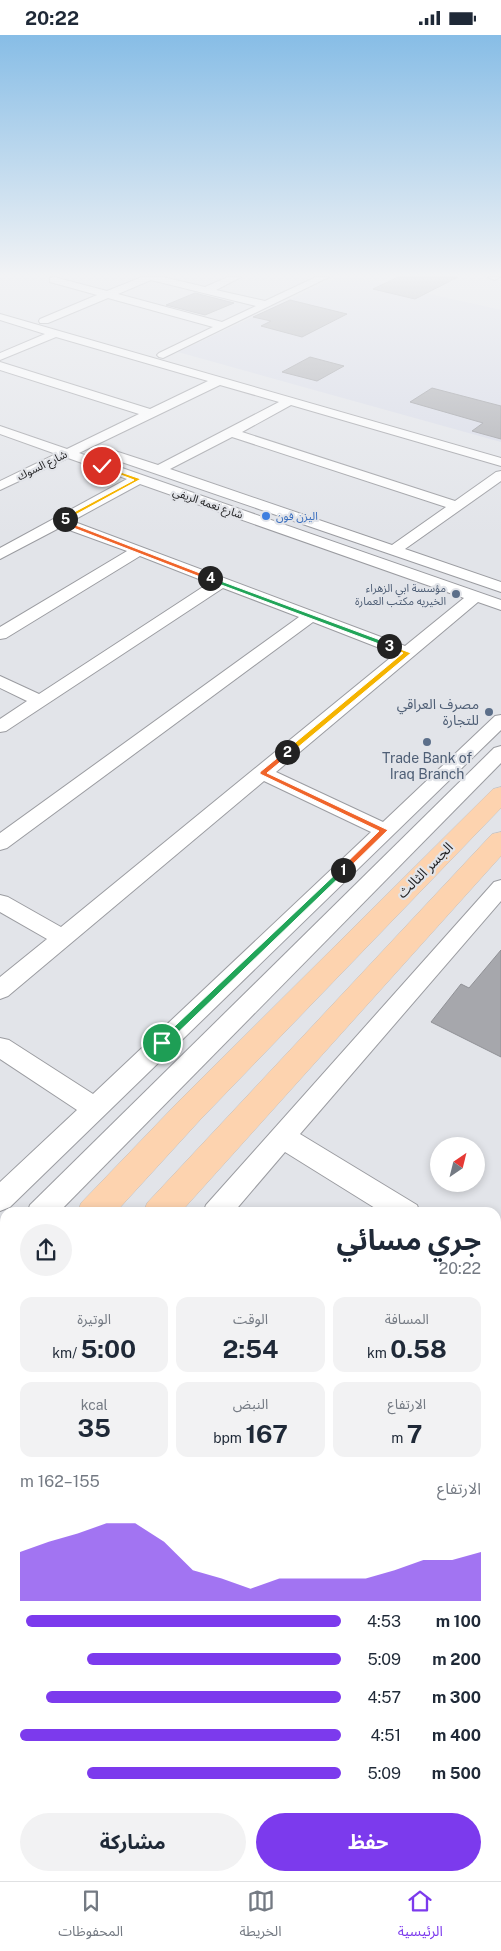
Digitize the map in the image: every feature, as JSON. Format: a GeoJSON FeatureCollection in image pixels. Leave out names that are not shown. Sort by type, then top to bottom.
{"type":"FeatureCollection","features":[{"type":"Feature","properties":{"kind":"main road","name":"الجسر الثالث"},"geometry":{"type":"LineString","coordinates":[[99,1207],[189,1111],[501,794]]}},
{"type":"Feature","properties":{"kind":"main road"},"geometry":{"type":"LineString","coordinates":[[164,1207],[501,840]]}},
{"type":"Feature","properties":{"kind":"street"},"geometry":{"type":"LineString","coordinates":[[161,363],[290,401],[320,405],[501,452]]}},
{"type":"Feature","properties":{"kind":"street"},"geometry":{"type":"LineString","coordinates":[[189,363],[501,462]]}},
{"type":"Feature","properties":{"kind":"street"},"geometry":{"type":"LineString","coordinates":[[0,366],[152,414]]}},
{"type":"Feature","properties":{"kind":"street","name":"شارع السوك"},"geometry":{"type":"LineString","coordinates":[[0,486],[220,380]]}},
{"type":"Feature","properties":{"kind":"street"},"geometry":{"type":"LineString","coordinates":[[158,470],[290,401]]}},
{"type":"Feature","properties":{"kind":"street","name":"شارع نعمه الريفي"},"geometry":{"type":"LineString","coordinates":[[0,430],[138,479],[501,587]]}},
{"type":"Feature","properties":{"kind":"street"},"geometry":{"type":"LineString","coordinates":[[230,432],[457,506]]}},
{"type":"Feature","properties":{"kind":"street","name":"شارع نعمه الريفي"},"geometry":{"type":"LineString","coordinates":[[66,438],[485,583],[501,605]]}},
{"type":"Feature","properties":{"kind":"street"},"geometry":{"type":"LineString","coordinates":[[394,550],[501,475]]}},
{"type":"Feature","properties":{"kind":"street"},"geometry":{"type":"LineString","coordinates":[[0,554],[138,479]]}},
{"type":"Feature","properties":{"kind":"street"},"geometry":{"type":"LineString","coordinates":[[60,521],[408,653]]}},
{"type":"Feature","properties":{"kind":"street"},"geometry":{"type":"LineString","coordinates":[[0,634],[138,551]]}},
{"type":"Feature","properties":{"kind":"street"},"geometry":{"type":"LineString","coordinates":[[0,727],[220,583]]}},
{"type":"Feature","properties":{"kind":"street"},"geometry":{"type":"LineString","coordinates":[[0,990],[408,653],[485,583]]}},
{"type":"Feature","properties":{"kind":"street"},"geometry":{"type":"LineString","coordinates":[[0,843],[311,616]]}},
{"type":"Feature","properties":{"kind":"street"},"geometry":{"type":"LineString","coordinates":[[0,681],[40,701]]}},
{"type":"Feature","properties":{"kind":"street"},"geometry":{"type":"LineString","coordinates":[[0,1199],[501,720]]}},
{"type":"Feature","properties":{"kind":"street"},"geometry":{"type":"LineString","coordinates":[[46,1207],[191,1060],[501,753]]}},
{"type":"Feature","properties":{"kind":"street"},"geometry":{"type":"LineString","coordinates":[[262,773],[384,830]]}},
{"type":"Feature","properties":{"kind":"street"},"geometry":{"type":"LineString","coordinates":[[221,1207],[501,887]]}},
{"type":"Feature","properties":{"kind":"street"},"geometry":{"type":"LineString","coordinates":[[0,902],[62,939]]}},
{"type":"Feature","properties":{"kind":"street"},"geometry":{"type":"LineString","coordinates":[[162,1043],[191,1060]]}},
{"type":"Feature","properties":{"kind":"street"},"geometry":{"type":"LineString","coordinates":[[0,1047],[94,1108]]}},
{"type":"Feature","properties":{"kind":"street"},"geometry":{"type":"LineString","coordinates":[[283,1137],[397,1207]]}},
{"type":"Feature","properties":{"kind":"shaded area"},"geometry":{"type":"Polygon","coordinates":[[[218,363],[501,363],[501,442],[218,363]]]}},
{"type":"Feature","properties":{"kind":"building"},"geometry":{"type":"Polygon","coordinates":[[[299,363],[333,363],[344,366],[317,381],[282,372],[299,363]]]}},
{"type":"Feature","properties":{"kind":"building"},"geometry":{"type":"Polygon","coordinates":[[[432,388],[501,406],[501,439],[472,431],[483,423],[410,402],[432,388]]]}},
{"type":"Feature","properties":{"kind":"building"},"geometry":{"type":"Polygon","coordinates":[[[501,950],[501,1057],[431,1022],[461,984],[469,988],[501,950]]]}},
{"type":"Feature","properties":{"kind":"place","name":"اليزن فون"},"geometry":{"type":"Point","coordinates":[266,516]}},
{"type":"Feature","properties":{"kind":"place","name":"مؤسسة ابي الزهراء الخيريه مكتب العمارة"},"geometry":{"type":"Point","coordinates":[456,594]}},
{"type":"Feature","properties":{"kind":"place","name":"مصرف العراقي للتجارة"},"geometry":{"type":"Point","coordinates":[489,712]}},
{"type":"Feature","properties":{"kind":"place","name":"Trade Bank of Iraq Branch"},"geometry":{"type":"Point","coordinates":[427,742]}},
{"type":"Feature","properties":{"kind":"route"},"geometry":{"type":"LineString","coordinates":[[102,466],[138,479],[60,521],[408,653],[262,773],[384,830],[162,1043]]}}]}
